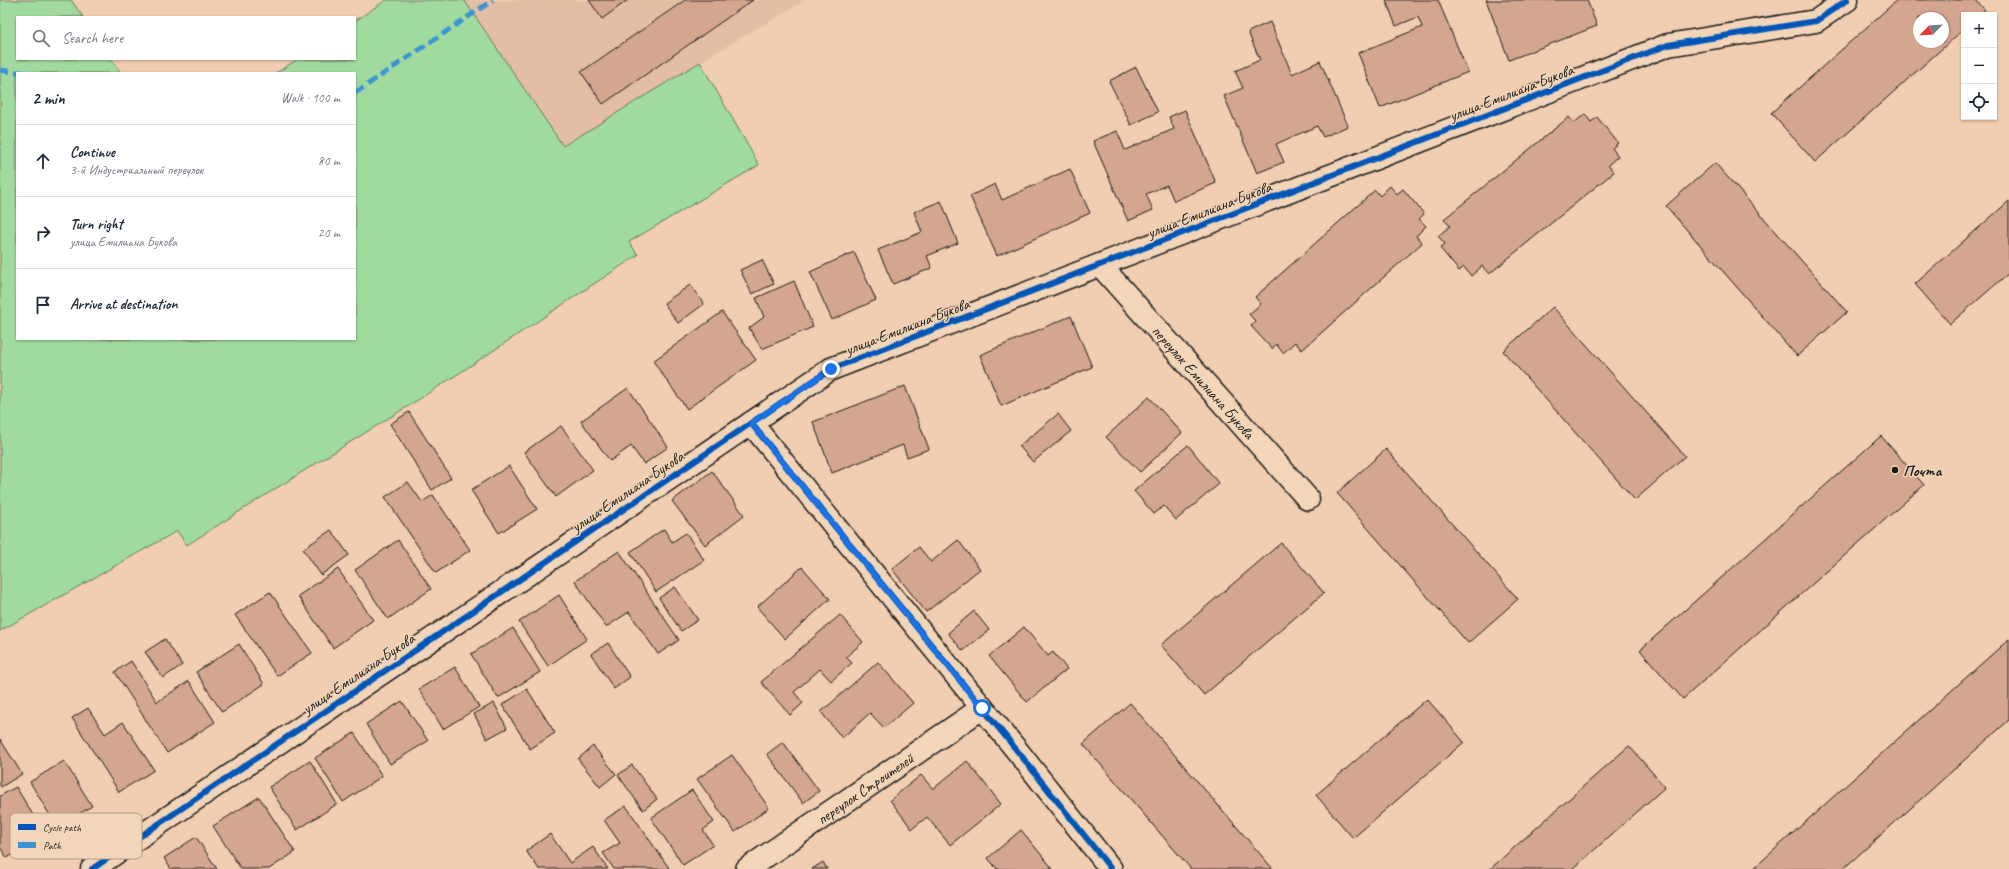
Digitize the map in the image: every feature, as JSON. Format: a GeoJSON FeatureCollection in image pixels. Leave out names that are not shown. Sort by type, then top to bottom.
{"type":"FeatureCollection","features":[{"type":"Feature","properties":{"kind":"street","name":"улица Емилиана Букова"},"geometry":{"type":"LineString","coordinates":[[142,835],[831,369],[1668,45],[1816,21],[1847,0]]}},
{"type":"Feature","properties":{"kind":"street","name":"переулок Емилиана Букова"},"geometry":{"type":"LineString","coordinates":[[1100,265],[1308,499]]}},
{"type":"Feature","properties":{"kind":"street"},"geometry":{"type":"LineString","coordinates":[[751,423],[982,708],[1110,869]]}},
{"type":"Feature","properties":{"kind":"street","name":"переулок Строителей"},"geometry":{"type":"LineString","coordinates":[[747,869],[982,708]]}},
{"type":"Feature","properties":{"kind":"street","name":"улица Емилиана Букова"},"geometry":{"type":"LineString","coordinates":[[92,869],[107,859]]}},
{"type":"Feature","properties":{"kind":"shaded area"},"geometry":{"type":"Polygon","coordinates":[[[464,0],[804,1],[700,62],[563,146],[464,0]]]}},
{"type":"Feature","properties":{"kind":"green space"},"geometry":{"type":"Polygon","coordinates":[[[0,0],[71,0],[82,16],[16,16],[16,60],[112,60],[120,72],[16,72],[16,340],[356,340],[356,72],[278,72],[296,60],[356,60],[356,20],[386,0],[464,0],[563,146],[700,62],[759,165],[629,242],[638,255],[410,405],[187,545],[177,531],[0,631],[0,0]]]}},
{"type":"Feature","properties":{"kind":"building"},"geometry":{"type":"Polygon","coordinates":[[[589,0],[628,0],[602,19],[589,0]]]}},
{"type":"Feature","properties":{"kind":"building"},"geometry":{"type":"Polygon","coordinates":[[[685,0],[753,0],[603,104],[581,72],[685,0]]]}},
{"type":"Feature","properties":{"kind":"building"},"geometry":{"type":"Polygon","coordinates":[[[1386,0],[1438,0],[1468,72],[1380,108],[1358,53],[1422,27],[1418,17],[1396,26],[1386,0]]]}},
{"type":"Feature","properties":{"kind":"building"},"geometry":{"type":"Polygon","coordinates":[[[1486,0],[1587,0],[1597,26],[1509,60],[1486,0]]]}},
{"type":"Feature","properties":{"kind":"building"},"geometry":{"type":"Polygon","coordinates":[[[1897,0],[1976,0],[1985,10],[1983,12],[1961,12],[1961,32],[1949,42],[1949,12],[1913,12],[1913,48],[1943,48],[1815,162],[1771,113],[1897,0]]]}},
{"type":"Feature","properties":{"kind":"building"},"geometry":{"type":"Polygon","coordinates":[[[1270,22],[1292,74],[1320,61],[1348,126],[1323,137],[1317,126],[1276,144],[1284,162],[1257,173],[1224,96],[1243,88],[1235,71],[1260,60],[1248,32],[1270,22]]]}},
{"type":"Feature","properties":{"kind":"building"},"geometry":{"type":"Polygon","coordinates":[[[1136,67],[1158,112],[1131,125],[1109,81],[1136,67]]]}},
{"type":"Feature","properties":{"kind":"building"},"geometry":{"type":"Polygon","coordinates":[[[1185,110],[1216,183],[1174,201],[1167,185],[1146,194],[1153,210],[1128,221],[1093,141],[1117,131],[1125,150],[1174,129],[1169,117],[1185,110]]]}},
{"type":"Feature","properties":{"kind":"building"},"geometry":{"type":"Polygon","coordinates":[[[1585,114],[1591,122],[1597,117],[1618,143],[1612,148],[1618,156],[1608,165],[1614,172],[1489,274],[1482,266],[1471,276],[1464,267],[1459,271],[1440,248],[1445,244],[1438,236],[1450,226],[1444,219],[1569,117],[1574,123],[1585,114]]]}},
{"type":"Feature","properties":{"kind":"building"},"geometry":{"type":"Polygon","coordinates":[[[1715,163],[1847,312],[1797,356],[1666,206],[1715,163]]]}},
{"type":"Feature","properties":{"kind":"building"},"geometry":{"type":"Polygon","coordinates":[[[1070,169],[1090,213],[997,256],[970,196],[995,184],[1002,200],[1070,169]]]}},
{"type":"Feature","properties":{"kind":"building"},"geometry":{"type":"Polygon","coordinates":[[[1390,186],[1397,194],[1403,189],[1424,214],[1419,219],[1426,226],[1416,236],[1422,243],[1302,350],[1295,342],[1283,353],[1276,344],[1272,349],[1251,326],[1256,322],[1249,314],[1261,304],[1255,297],[1375,190],[1380,196],[1390,186]]]}},
{"type":"Feature","properties":{"kind":"building"},"geometry":{"type":"Polygon","coordinates":[[[941,201],[958,243],[927,256],[932,268],[893,284],[878,250],[922,232],[914,212],[941,201]]]}},
{"type":"Feature","properties":{"kind":"building"},"geometry":{"type":"Polygon","coordinates":[[[2009,201],[2009,273],[1950,324],[1915,284],[2009,201]]]}},
{"type":"Feature","properties":{"kind":"building"},"geometry":{"type":"Polygon","coordinates":[[[854,252],[876,300],[832,320],[810,272],[854,252]]]}},
{"type":"Feature","properties":{"kind":"building"},"geometry":{"type":"Polygon","coordinates":[[[762,260],[774,284],[752,294],[740,270],[762,260]]]}},
{"type":"Feature","properties":{"kind":"building"},"geometry":{"type":"Polygon","coordinates":[[[794,281],[813,327],[762,349],[749,328],[764,317],[756,298],[794,281]]]}},
{"type":"Feature","properties":{"kind":"building"},"geometry":{"type":"Polygon","coordinates":[[[690,285],[704,304],[678,323],[664,303],[690,285]]]}},
{"type":"Feature","properties":{"kind":"building"},"geometry":{"type":"Polygon","coordinates":[[[1553,307],[1685,456],[1635,500],[1503,351],[1553,307]]]}},
{"type":"Feature","properties":{"kind":"building"},"geometry":{"type":"Polygon","coordinates":[[[722,312],[756,360],[687,409],[653,361],[722,312]]]}},
{"type":"Feature","properties":{"kind":"building"},"geometry":{"type":"Polygon","coordinates":[[[1071,316],[1092,367],[1001,406],[980,355],[1071,316]]]}},
{"type":"Feature","properties":{"kind":"building"},"geometry":{"type":"Polygon","coordinates":[[[905,386],[929,449],[907,457],[903,445],[832,473],[813,422],[905,386]]]}},
{"type":"Feature","properties":{"kind":"building"},"geometry":{"type":"Polygon","coordinates":[[[628,388],[668,447],[644,464],[631,446],[610,461],[581,421],[628,388]]]}},
{"type":"Feature","properties":{"kind":"building"},"geometry":{"type":"Polygon","coordinates":[[[1149,397],[1182,433],[1140,472],[1106,437],[1149,397]]]}},
{"type":"Feature","properties":{"kind":"building"},"geometry":{"type":"Polygon","coordinates":[[[409,412],[451,478],[432,490],[390,424],[409,412]]]}},
{"type":"Feature","properties":{"kind":"building"},"geometry":{"type":"Polygon","coordinates":[[[1058,414],[1071,431],[1033,462],[1019,446],[1058,414]]]}},
{"type":"Feature","properties":{"kind":"building"},"geometry":{"type":"Polygon","coordinates":[[[561,426],[593,470],[556,497],[524,452],[561,426]]]}},
{"type":"Feature","properties":{"kind":"building"},"geometry":{"type":"Polygon","coordinates":[[[1881,436],[1924,485],[1683,699],[1640,650],[1881,436]]]}},
{"type":"Feature","properties":{"kind":"building"},"geometry":{"type":"Polygon","coordinates":[[[1188,445],[1219,484],[1176,520],[1164,506],[1154,514],[1134,491],[1188,445]]]}},
{"type":"Feature","properties":{"kind":"building"},"geometry":{"type":"Polygon","coordinates":[[[1386,449],[1518,599],[1468,643],[1337,493],[1386,449]]]}},
{"type":"Feature","properties":{"kind":"building"},"geometry":{"type":"Polygon","coordinates":[[[509,466],[537,509],[499,533],[471,490],[509,466]]]}},
{"type":"Feature","properties":{"kind":"building"},"geometry":{"type":"Polygon","coordinates":[[[712,471],[744,515],[705,545],[672,501],[712,471]]]}},
{"type":"Feature","properties":{"kind":"building"},"geometry":{"type":"Polygon","coordinates":[[[408,482],[422,502],[433,495],[470,550],[436,573],[385,497],[408,482]]]}},
{"type":"Feature","properties":{"kind":"building"},"geometry":{"type":"Polygon","coordinates":[[[664,529],[672,542],[686,533],[704,560],[656,592],[630,552],[664,529]]]}},
{"type":"Feature","properties":{"kind":"building"},"geometry":{"type":"Polygon","coordinates":[[[331,530],[349,555],[321,575],[303,549],[331,530]]]}},
{"type":"Feature","properties":{"kind":"building"},"geometry":{"type":"Polygon","coordinates":[[[398,540],[431,589],[388,619],[355,570],[398,540]]]}},
{"type":"Feature","properties":{"kind":"building"},"geometry":{"type":"Polygon","coordinates":[[[958,540],[980,569],[926,612],[892,569],[919,547],[931,562],[958,540]]]}},
{"type":"Feature","properties":{"kind":"building"},"geometry":{"type":"Polygon","coordinates":[[[1281,543],[1324,593],[1204,695],[1161,645],[1281,543]]]}},
{"type":"Feature","properties":{"kind":"building"},"geometry":{"type":"Polygon","coordinates":[[[619,551],[679,640],[658,654],[629,612],[606,627],[575,581],[619,551]]]}},
{"type":"Feature","properties":{"kind":"building"},"geometry":{"type":"Polygon","coordinates":[[[802,567],[830,599],[785,639],[757,607],[802,567]]]}},
{"type":"Feature","properties":{"kind":"building"},"geometry":{"type":"Polygon","coordinates":[[[338,569],[373,620],[333,648],[298,596],[338,569]]]}},
{"type":"Feature","properties":{"kind":"building"},"geometry":{"type":"Polygon","coordinates":[[[675,587],[698,620],[681,631],[659,598],[675,587]]]}},
{"type":"Feature","properties":{"kind":"building"},"geometry":{"type":"Polygon","coordinates":[[[270,592],[312,653],[277,676],[235,615],[270,592]]]}},
{"type":"Feature","properties":{"kind":"building"},"geometry":{"type":"Polygon","coordinates":[[[559,595],[587,639],[548,666],[519,622],[559,595]]]}},
{"type":"Feature","properties":{"kind":"building"},"geometry":{"type":"Polygon","coordinates":[[[974,611],[989,630],[963,651],[948,633],[974,611]]]}},
{"type":"Feature","properties":{"kind":"building"},"geometry":{"type":"Polygon","coordinates":[[[840,615],[863,642],[846,657],[852,663],[831,681],[820,669],[794,692],[803,703],[790,715],[761,682],[840,615]]]}},
{"type":"Feature","properties":{"kind":"building"},"geometry":{"type":"Polygon","coordinates":[[[1024,627],[1048,656],[1053,652],[1067,669],[1027,702],[989,656],[1024,627]]]}},
{"type":"Feature","properties":{"kind":"building"},"geometry":{"type":"Polygon","coordinates":[[[513,628],[540,672],[498,698],[471,654],[513,628]]]}},
{"type":"Feature","properties":{"kind":"building"},"geometry":{"type":"Polygon","coordinates":[[[165,639],[182,665],[163,678],[145,652],[165,639]]]}},
{"type":"Feature","properties":{"kind":"building"},"geometry":{"type":"Polygon","coordinates":[[[2009,639],[2009,720],[1843,869],[1753,869],[2009,639]]]}},
{"type":"Feature","properties":{"kind":"building"},"geometry":{"type":"Polygon","coordinates":[[[608,643],[630,677],[614,689],[591,654],[608,643]]]}},
{"type":"Feature","properties":{"kind":"building"},"geometry":{"type":"Polygon","coordinates":[[[239,644],[264,684],[222,712],[196,672],[239,644]]]}},
{"type":"Feature","properties":{"kind":"building"},"geometry":{"type":"Polygon","coordinates":[[[131,661],[157,702],[189,681],[215,722],[167,753],[115,672],[131,661]]]}},
{"type":"Feature","properties":{"kind":"building"},"geometry":{"type":"Polygon","coordinates":[[[878,662],[913,703],[884,728],[870,713],[842,738],[821,712],[878,662]]]}},
{"type":"Feature","properties":{"kind":"building"},"geometry":{"type":"Polygon","coordinates":[[[455,667],[479,707],[443,729],[419,689],[455,667]]]}},
{"type":"Feature","properties":{"kind":"building"},"geometry":{"type":"Polygon","coordinates":[[[527,689],[555,733],[530,749],[502,705],[527,689]]]}},
{"type":"Feature","properties":{"kind":"building"},"geometry":{"type":"Polygon","coordinates":[[[1427,699],[1464,742],[1353,838],[1316,795],[1427,699]]]}},
{"type":"Feature","properties":{"kind":"building"},"geometry":{"type":"Polygon","coordinates":[[[402,701],[428,741],[390,764],[366,724],[402,701]]]}},
{"type":"Feature","properties":{"kind":"building"},"geometry":{"type":"Polygon","coordinates":[[[494,703],[507,728],[487,739],[474,714],[494,703]]]}},
{"type":"Feature","properties":{"kind":"building"},"geometry":{"type":"Polygon","coordinates":[[[1130,703],[1273,869],[1191,869],[1083,744],[1130,703]]]}},
{"type":"Feature","properties":{"kind":"building"},"geometry":{"type":"Polygon","coordinates":[[[88,708],[105,734],[123,722],[154,770],[119,792],[72,718],[88,708]]]}},
{"type":"Feature","properties":{"kind":"building"},"geometry":{"type":"Polygon","coordinates":[[[354,733],[382,776],[343,802],[315,758],[354,733]]]}},
{"type":"Feature","properties":{"kind":"building"},"geometry":{"type":"Polygon","coordinates":[[[0,739],[22,774],[1,787],[0,785],[0,739]]]}},
{"type":"Feature","properties":{"kind":"building"},"geometry":{"type":"Polygon","coordinates":[[[783,742],[819,791],[803,803],[767,754],[783,742]]]}},
{"type":"Feature","properties":{"kind":"building"},"geometry":{"type":"Polygon","coordinates":[[[593,746],[616,774],[600,787],[578,759],[593,746]]]}},
{"type":"Feature","properties":{"kind":"building"},"geometry":{"type":"Polygon","coordinates":[[[1629,746],[1665,787],[1573,869],[1490,869],[1629,746]]]}},
{"type":"Feature","properties":{"kind":"building"},"geometry":{"type":"Polygon","coordinates":[[[732,755],[769,808],[735,832],[697,779],[732,755]]]}},
{"type":"Feature","properties":{"kind":"building"},"geometry":{"type":"Polygon","coordinates":[[[64,761],[92,806],[80,813],[49,813],[30,782],[64,761]]]}},
{"type":"Feature","properties":{"kind":"building"},"geometry":{"type":"Polygon","coordinates":[[[310,761],[337,804],[297,830],[269,787],[310,761]]]}},
{"type":"Feature","properties":{"kind":"building"},"geometry":{"type":"Polygon","coordinates":[[[967,761],[1001,804],[950,845],[927,817],[912,829],[890,800],[921,775],[933,789],[967,761]]]}},
{"type":"Feature","properties":{"kind":"building"},"geometry":{"type":"Polygon","coordinates":[[[632,765],[657,799],[643,810],[618,775],[632,765]]]}},
{"type":"Feature","properties":{"kind":"building"},"geometry":{"type":"Polygon","coordinates":[[[16,787],[32,813],[10,813],[10,856],[7,858],[0,847],[0,796],[16,787]]]}},
{"type":"Feature","properties":{"kind":"building"},"geometry":{"type":"Polygon","coordinates":[[[692,790],[714,822],[703,830],[713,845],[683,865],[651,818],[692,790]]]}},
{"type":"Feature","properties":{"kind":"building"},"geometry":{"type":"Polygon","coordinates":[[[259,797],[295,852],[269,869],[241,869],[213,826],[259,797]]]}},
{"type":"Feature","properties":{"kind":"building"},"geometry":{"type":"Polygon","coordinates":[[[626,806],[669,868],[668,869],[614,869],[603,853],[620,843],[604,820],[626,806]]]}},
{"type":"Feature","properties":{"kind":"building"},"geometry":{"type":"Polygon","coordinates":[[[1021,830],[1053,869],[997,869],[988,858],[1021,830]]]}},
{"type":"Feature","properties":{"kind":"building"},"geometry":{"type":"Polygon","coordinates":[[[550,834],[570,863],[593,847],[608,869],[539,869],[526,851],[550,834]]]}},
{"type":"Feature","properties":{"kind":"building"},"geometry":{"type":"Polygon","coordinates":[[[196,837],[217,869],[171,869],[164,858],[196,837]]]}},
{"type":"Feature","properties":{"kind":"building"},"geometry":{"type":"Polygon","coordinates":[[[823,862],[827,869],[812,869],[823,862]]]}},
{"type":"Feature","properties":{"kind":"marked path"},"geometry":{"type":"LineString","coordinates":[[356,92],[493,0]]}},
{"type":"Feature","properties":{"kind":"marked path"},"geometry":{"type":"LineString","coordinates":[[0,70],[17,72]]}},
{"type":"Feature","properties":{"kind":"cycle path"},"geometry":{"type":"LineString","coordinates":[[142,835],[831,369],[1668,45],[1816,21],[1847,0]]}},
{"type":"Feature","properties":{"kind":"cycle path"},"geometry":{"type":"LineString","coordinates":[[751,423],[1019,753],[1111,869]]}},
{"type":"Feature","properties":{"kind":"cycle path"},"geometry":{"type":"LineString","coordinates":[[92,869],[107,859]]}},
{"type":"Feature","properties":{"kind":"place","name":"Почта"},"geometry":{"type":"Point","coordinates":[1895,470]}},
{"type":"Feature","properties":{"kind":"route"},"geometry":{"type":"LineString","coordinates":[[831,369],[751,423],[982,708]]}}]}
